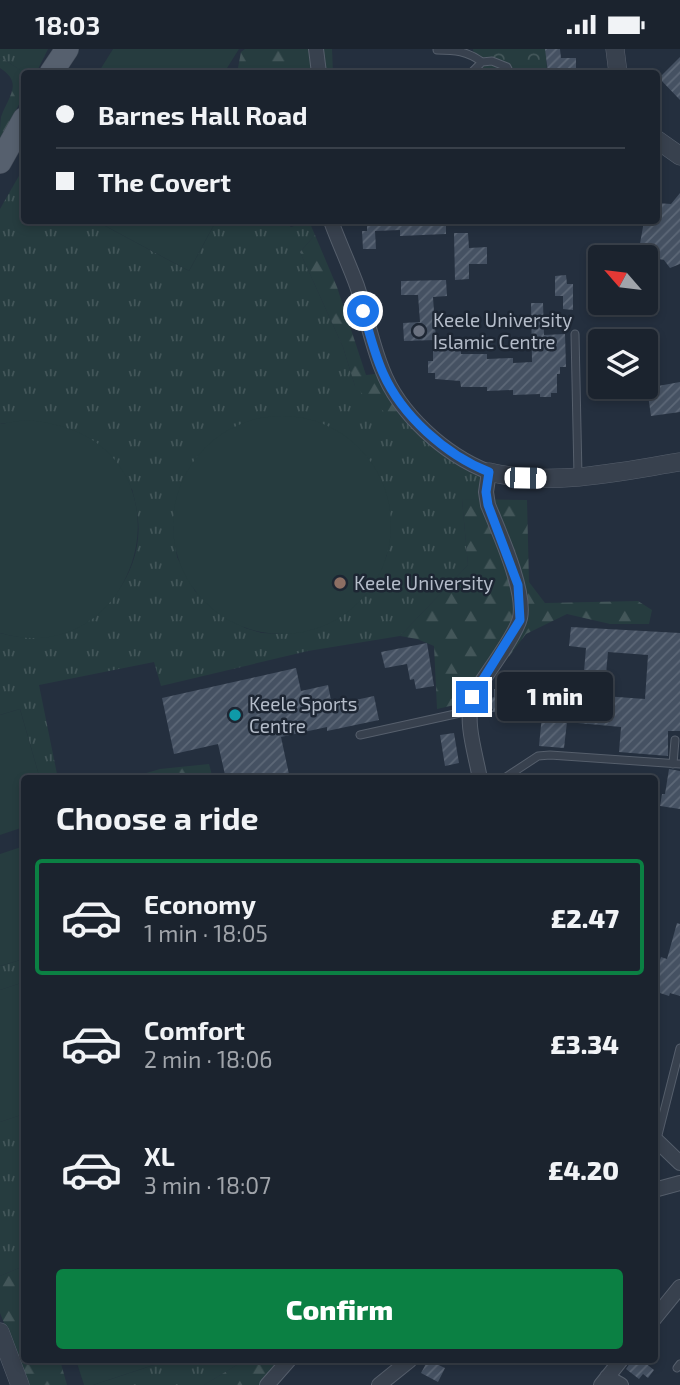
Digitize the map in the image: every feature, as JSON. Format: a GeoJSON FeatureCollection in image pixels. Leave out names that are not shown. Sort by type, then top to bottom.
{"type":"FeatureCollection","features":[{"type":"Feature","properties":{"kind":"main road"},"geometry":{"type":"LineString","coordinates":[[53,70],[67,49]]}},
{"type":"Feature","properties":{"kind":"main road"},"geometry":{"type":"LineString","coordinates":[[0,162],[21,124]]}},
{"type":"Feature","properties":{"kind":"street"},"geometry":{"type":"LineString","coordinates":[[316,49],[319,70]]}},
{"type":"Feature","properties":{"kind":"street"},"geometry":{"type":"LineString","coordinates":[[615,49],[618,70]]}},
{"type":"Feature","properties":{"kind":"street"},"geometry":{"type":"LineString","coordinates":[[660,142],[680,156]]}},
{"type":"Feature","properties":{"kind":"street"},"geometry":{"type":"LineString","coordinates":[[332,224],[357,288],[375,351],[388,383],[410,414],[428,432],[470,464],[489,472],[525,478],[578,477],[680,462]]}},
{"type":"Feature","properties":{"kind":"street"},"geometry":{"type":"LineString","coordinates":[[479,775],[469,711],[472,697],[520,620],[518,585],[488,505],[486,492],[489,472]]}},
{"type":"Feature","properties":{"kind":"street"},"geometry":{"type":"LineString","coordinates":[[658,1140],[680,1163]]}},
{"type":"Feature","properties":{"kind":"street"},"geometry":{"type":"LineString","coordinates":[[658,1189],[680,1183]]}},
{"type":"Feature","properties":{"kind":"street"},"geometry":{"type":"LineString","coordinates":[[658,1315],[678,1293]]}},
{"type":"Feature","properties":{"kind":"street"},"geometry":{"type":"LineString","coordinates":[[0,1332],[20,1385]]}},
{"type":"Feature","properties":{"kind":"street"},"geometry":{"type":"LineString","coordinates":[[267,1385],[286,1363]]}},
{"type":"Feature","properties":{"kind":"street"},"geometry":{"type":"LineString","coordinates":[[379,1385],[406,1363]]}},
{"type":"Feature","properties":{"kind":"street"},"geometry":{"type":"LineString","coordinates":[[619,1363],[604,1381],[621,1385]]}},
{"type":"Feature","properties":{"kind":"lane"},"geometry":{"type":"LineString","coordinates":[[437,50],[470,53],[482,62]]}},
{"type":"Feature","properties":{"kind":"lane"},"geometry":{"type":"LineString","coordinates":[[474,70],[482,62],[492,61],[508,70]]}},
{"type":"Feature","properties":{"kind":"lane"},"geometry":{"type":"LineString","coordinates":[[575,334],[578,477]]}},
{"type":"Feature","properties":{"kind":"lane"},"geometry":{"type":"LineString","coordinates":[[360,735],[469,711]]}},
{"type":"Feature","properties":{"kind":"lane"},"geometry":{"type":"LineString","coordinates":[[509,775],[538,756],[550,755],[677,764],[675,740]]}},
{"type":"Feature","properties":{"kind":"lane"},"geometry":{"type":"LineString","coordinates":[[658,1130],[680,1048]]}},
{"type":"Feature","properties":{"kind":"green space"},"geometry":{"type":"Polygon","coordinates":[[[0,49],[48,49],[38,70],[21,70],[0,57],[0,49]]]}},
{"type":"Feature","properties":{"kind":"green space"},"geometry":{"type":"Polygon","coordinates":[[[113,49],[239,49],[226,70],[100,70],[113,49]]]}},
{"type":"Feature","properties":{"kind":"green space"},"geometry":{"type":"Polygon","coordinates":[[[245,49],[332,49],[333,70],[238,70],[241,52],[245,49]]]}},
{"type":"Feature","properties":{"kind":"green space"},"geometry":{"type":"Polygon","coordinates":[[[473,49],[546,49],[547,70],[476,70],[473,49]]]}},
{"type":"Feature","properties":{"kind":"green space"},"geometry":{"type":"Polygon","coordinates":[[[0,57],[21,70],[21,101],[0,140],[1,117],[13,85],[0,68],[0,57]]]}},
{"type":"Feature","properties":{"kind":"green space"},"geometry":{"type":"Polygon","coordinates":[[[21,172],[21,224],[102,224],[189,271],[214,224],[288,224],[291,227],[310,224],[315,235],[300,252],[343,347],[355,386],[410,414],[489,472],[487,500],[462,499],[468,565],[400,636],[308,651],[161,686],[154,662],[39,685],[57,775],[39,775],[20,709],[0,715],[0,633],[24,637],[48,635],[91,617],[109,602],[123,583],[133,562],[138,538],[136,507],[132,489],[5,423],[0,424],[0,209],[21,172]],[[173,525],[177,557],[195,591],[245,628],[262,633],[282,634],[373,585],[387,555],[173,525]]]}},
{"type":"Feature","properties":{"kind":"green space"},"geometry":{"type":"Polygon","coordinates":[[[102,224],[214,224],[189,271],[102,224]]]}},
{"type":"Feature","properties":{"kind":"green space"},"geometry":{"type":"Polygon","coordinates":[[[315,235],[337,287],[366,375],[383,373],[410,414],[389,415],[368,400],[355,386],[343,347],[300,252],[315,235]]]}},
{"type":"Feature","properties":{"kind":"green space"},"geometry":{"type":"Polygon","coordinates":[[[293,416],[324,424],[343,434],[359,448],[373,464],[383,483],[391,525],[383,567],[373,586],[359,602],[343,616],[324,626],[293,634],[271,634],[240,626],[221,616],[191,586],[181,567],[175,546],[173,514],[181,483],[191,464],[221,434],[240,424],[261,418],[293,416]]]}},
{"type":"Feature","properties":{"kind":"green space"},"geometry":{"type":"Polygon","coordinates":[[[25,420],[82,434],[119,464],[136,504],[136,547],[120,588],[92,620],[51,637],[0,633],[0,424],[25,420]]]}},
{"type":"Feature","properties":{"kind":"green space"},"geometry":{"type":"Polygon","coordinates":[[[462,499],[527,500],[529,582],[545,603],[638,601],[652,610],[649,624],[610,624],[567,614],[526,634],[476,700],[437,709],[434,646],[400,636],[468,565],[462,499]]]}},
{"type":"Feature","properties":{"kind":"green space"},"geometry":{"type":"Polygon","coordinates":[[[20,709],[39,775],[21,775],[21,828],[0,835],[0,715],[20,709]]]}},
{"type":"Feature","properties":{"kind":"green space"},"geometry":{"type":"Polygon","coordinates":[[[209,764],[212,775],[140,775],[160,769],[209,764]]]}},
{"type":"Feature","properties":{"kind":"green space"},"geometry":{"type":"Polygon","coordinates":[[[21,847],[21,960],[0,966],[0,854],[21,847]]]}},
{"type":"Feature","properties":{"kind":"green space"},"geometry":{"type":"Polygon","coordinates":[[[21,960],[21,983],[0,990],[0,966],[21,960]]]}},
{"type":"Feature","properties":{"kind":"green space"},"geometry":{"type":"Polygon","coordinates":[[[21,983],[21,1115],[0,1122],[0,990],[21,983]]]}},
{"type":"Feature","properties":{"kind":"green space"},"geometry":{"type":"Polygon","coordinates":[[[21,1115],[21,1267],[0,1276],[0,1122],[21,1115]]]}},
{"type":"Feature","properties":{"kind":"green space"},"geometry":{"type":"Polygon","coordinates":[[[21,1267],[21,1363],[61,1363],[67,1385],[29,1385],[0,1313],[0,1276],[21,1267]]]}},
{"type":"Feature","properties":{"kind":"green space"},"geometry":{"type":"Polygon","coordinates":[[[77,1363],[160,1363],[93,1385],[84,1385],[77,1363]]]}},
{"type":"Feature","properties":{"kind":"green space"},"geometry":{"type":"Polygon","coordinates":[[[160,1363],[240,1363],[204,1385],[93,1385],[160,1363]]]}},
{"type":"Feature","properties":{"kind":"green space"},"geometry":{"type":"Polygon","coordinates":[[[240,1363],[279,1363],[260,1385],[204,1385],[240,1363]]]}},
{"type":"Feature","properties":{"kind":"building"},"geometry":{"type":"Polygon","coordinates":[[[545,49],[560,49],[561,58],[576,58],[576,70],[548,70],[545,49]]]}},
{"type":"Feature","properties":{"kind":"building"},"geometry":{"type":"Polygon","coordinates":[[[680,57],[680,100],[660,79],[680,57]]]}},
{"type":"Feature","properties":{"kind":"building"},"geometry":{"type":"Polygon","coordinates":[[[680,193],[680,264],[670,268],[664,260],[658,259],[658,245],[640,245],[643,224],[660,224],[660,203],[671,204],[680,193]]]}},
{"type":"Feature","properties":{"kind":"building"},"geometry":{"type":"Polygon","coordinates":[[[367,224],[446,224],[446,234],[400,236],[400,230],[375,231],[376,249],[363,249],[362,231],[367,231],[367,224]]]}},
{"type":"Feature","properties":{"kind":"building"},"geometry":{"type":"Polygon","coordinates":[[[454,233],[468,233],[469,248],[487,247],[487,264],[469,264],[469,279],[455,280],[454,233]]]}},
{"type":"Feature","properties":{"kind":"building"},"geometry":{"type":"Polygon","coordinates":[[[566,275],[567,284],[573,284],[573,310],[563,309],[563,296],[555,296],[555,276],[566,275]]]}},
{"type":"Feature","properties":{"kind":"building"},"geometry":{"type":"Polygon","coordinates":[[[446,280],[447,296],[433,297],[436,340],[404,341],[403,323],[420,322],[418,295],[401,295],[401,281],[446,280]]]}},
{"type":"Feature","properties":{"kind":"building"},"geometry":{"type":"Polygon","coordinates":[[[531,303],[543,303],[544,335],[565,334],[566,367],[560,367],[560,374],[557,374],[557,393],[551,393],[551,397],[540,397],[540,394],[513,395],[513,390],[487,391],[487,387],[461,387],[460,381],[435,379],[435,373],[428,373],[428,361],[433,361],[433,348],[461,347],[461,354],[487,354],[487,359],[513,358],[513,363],[532,362],[531,303]]]}},
{"type":"Feature","properties":{"kind":"building"},"geometry":{"type":"Polygon","coordinates":[[[680,382],[680,412],[651,416],[649,399],[658,399],[658,386],[680,382]]]}},
{"type":"Feature","properties":{"kind":"building"},"geometry":{"type":"Polygon","coordinates":[[[571,627],[680,633],[680,731],[668,731],[668,756],[619,752],[621,727],[567,722],[564,748],[539,746],[542,715],[492,712],[493,709],[480,707],[481,702],[494,697],[494,689],[582,695],[586,648],[569,646],[571,627]],[[608,652],[604,696],[645,699],[648,655],[608,652]]]}},
{"type":"Feature","properties":{"kind":"building"},"geometry":{"type":"Polygon","coordinates":[[[427,643],[434,686],[416,689],[414,679],[410,680],[407,664],[385,668],[381,652],[427,643]]]}},
{"type":"Feature","properties":{"kind":"building","name":"Keele Sports Centre"},"geometry":{"type":"Polygon","coordinates":[[[296,668],[301,691],[328,685],[332,705],[374,696],[379,720],[281,737],[289,775],[225,775],[218,744],[174,754],[162,698],[296,668]]]}},
{"type":"Feature","properties":{"kind":"building"},"geometry":{"type":"Polygon","coordinates":[[[454,733],[459,763],[445,766],[440,735],[454,733]]]}},
{"type":"Feature","properties":{"kind":"building"},"geometry":{"type":"Polygon","coordinates":[[[669,769],[680,771],[680,809],[660,806],[669,769]]]}},
{"type":"Feature","properties":{"kind":"building"},"geometry":{"type":"Polygon","coordinates":[[[677,923],[680,924],[680,996],[658,992],[658,966],[661,957],[667,959],[677,923]]]}},
{"type":"Feature","properties":{"kind":"building"},"geometry":{"type":"Polygon","coordinates":[[[426,1363],[445,1368],[438,1382],[421,1373],[426,1363]]]}},
{"type":"Feature","properties":{"kind":"building"},"geometry":{"type":"Polygon","coordinates":[[[630,1363],[645,1363],[654,1370],[648,1378],[643,1374],[639,1379],[626,1369],[630,1363]]]}},
{"type":"Feature","properties":{"kind":"place","name":"Keele University Islamic Centre"},"geometry":{"type":"Point","coordinates":[419,331]}},
{"type":"Feature","properties":{"kind":"place","name":"Keele University"},"geometry":{"type":"Point","coordinates":[340,583]}},
{"type":"Feature","properties":{"kind":"place","name":"Keele Sports Centre"},"geometry":{"type":"Point","coordinates":[235,715]}},
{"type":"Feature","properties":{"kind":"route"},"geometry":{"type":"LineString","coordinates":[[363,311],[383,373],[410,414],[454,453],[489,472],[486,492],[488,505],[518,585],[520,620],[472,697]]}}]}
